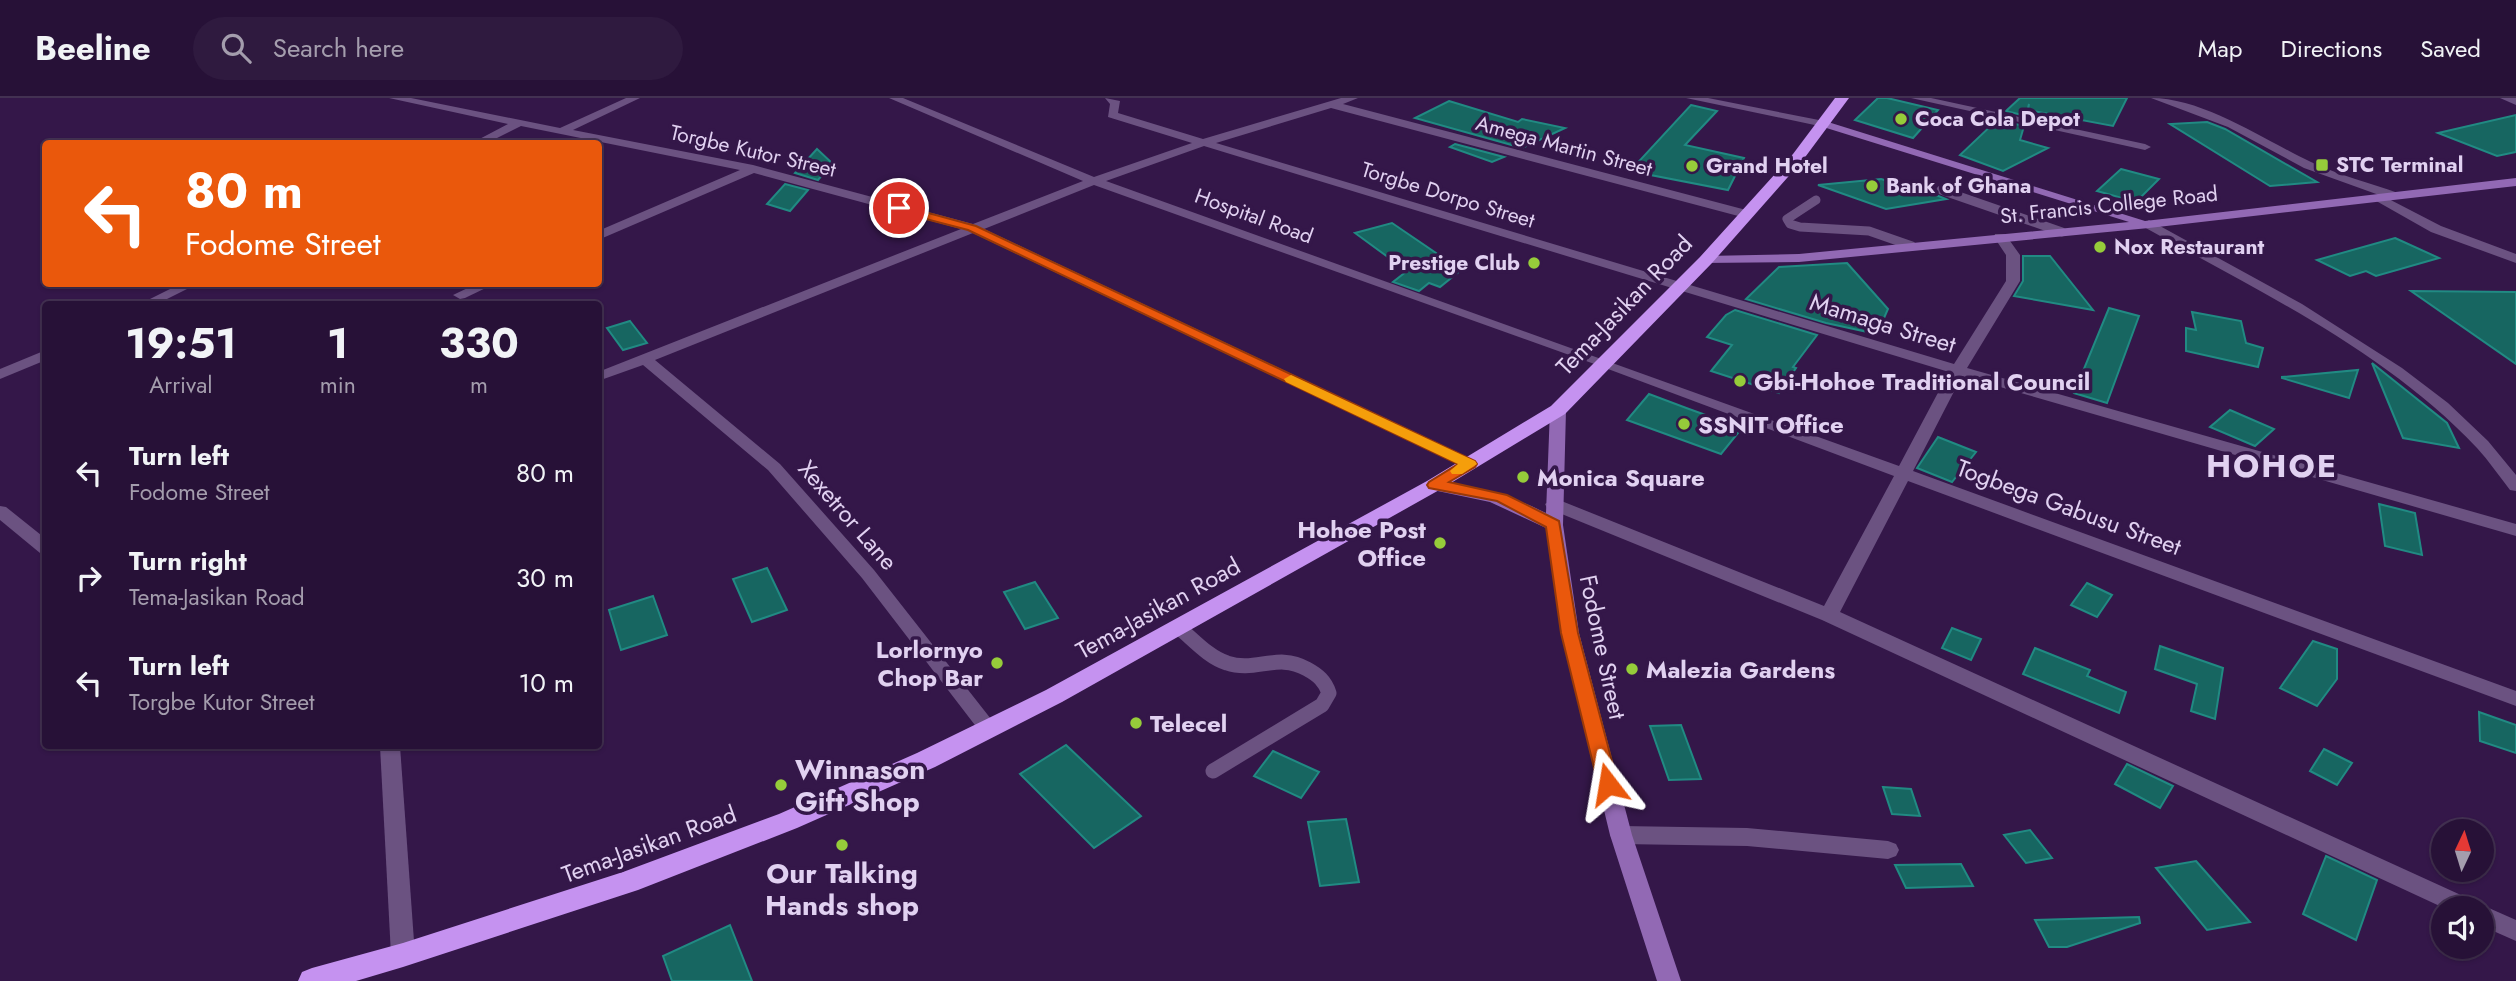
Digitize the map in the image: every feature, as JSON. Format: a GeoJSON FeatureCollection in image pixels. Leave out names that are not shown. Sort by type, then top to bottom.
{"type":"FeatureCollection","features":[{"type":"Feature","properties":{"kind":"highway","name":"Tema-Jasikan Road"},"geometry":{"type":"LineString","coordinates":[[312,981],[403,955],[628,882],[788,821],[926,760],[1054,696],[1434,485],[1558,410],[1706,260],[1824,124],[1842,98]]}},
{"type":"Feature","properties":{"kind":"main road"},"geometry":{"type":"LineString","coordinates":[[1824,124],[2149,224]]}},
{"type":"Feature","properties":{"kind":"main road","name":"St. Francis College Road"},"geometry":{"type":"LineString","coordinates":[[1706,260],[1799,258],[2149,224],[2516,182]]}},
{"type":"Feature","properties":{"kind":"main road","name":"Fodome Street"},"geometry":{"type":"LineString","coordinates":[[1558,410],[1553,514],[1570,633],[1620,835],[1669,981]]}},
{"type":"Feature","properties":{"kind":"main road"},"geometry":{"type":"LineString","coordinates":[[1434,485],[1478,491],[1528,509],[1553,514]]}},
{"type":"Feature","properties":{"kind":"street","name":"Torgbe Kutor Street"},"geometry":{"type":"LineString","coordinates":[[394,98],[753,169],[972,228],[1469,464]]}},
{"type":"Feature","properties":{"kind":"street"},"geometry":{"type":"LineString","coordinates":[[562,131],[635,98]]}},
{"type":"Feature","properties":{"kind":"street","name":"Hospital Road"},"geometry":{"type":"LineString","coordinates":[[894,98],[1094,181],[1605,363]]}},
{"type":"Feature","properties":{"kind":"street","name":"Torgbe Dorpo Street"},"geometry":{"type":"LineString","coordinates":[[1110,98],[1116,103],[1112,115],[1681,285]]}},
{"type":"Feature","properties":{"kind":"street"},"geometry":{"type":"LineString","coordinates":[[602,375],[1094,181],[1205,142],[1353,98]]}},
{"type":"Feature","properties":{"kind":"street"},"geometry":{"type":"LineString","coordinates":[[1691,98],[1824,124]]}},
{"type":"Feature","properties":{"kind":"street"},"geometry":{"type":"LineString","coordinates":[[1916,98],[2145,148]]}},
{"type":"Feature","properties":{"kind":"street"},"geometry":{"type":"LineString","coordinates":[[2156,98],[2232,125],[2308,165],[2365,183],[2393,196]]}},
{"type":"Feature","properties":{"kind":"street"},"geometry":{"type":"LineString","coordinates":[[2505,98],[2516,102]]}},
{"type":"Feature","properties":{"kind":"street","name":"Amega Martin Street"},"geometry":{"type":"LineString","coordinates":[[1332,105],[1746,214]]}},
{"type":"Feature","properties":{"kind":"street"},"geometry":{"type":"LineString","coordinates":[[483,140],[519,123]]}},
{"type":"Feature","properties":{"kind":"street"},"geometry":{"type":"LineString","coordinates":[[602,234],[753,169]]}},
{"type":"Feature","properties":{"kind":"street"},"geometry":{"type":"LineString","coordinates":[[2377,198],[2435,229],[2516,259]]}},
{"type":"Feature","properties":{"kind":"street"},"geometry":{"type":"LineString","coordinates":[[2149,224],[2348,339],[2395,370],[2472,435],[2516,486]]}},
{"type":"Feature","properties":{"kind":"street"},"geometry":{"type":"LineString","coordinates":[[1829,615],[1958,370],[2013,281],[2013,255],[2000,237]]}},
{"type":"Feature","properties":{"kind":"street","name":"Mamaga Street"},"geometry":{"type":"LineString","coordinates":[[1681,285],[1958,370],[2516,530]]}},
{"type":"Feature","properties":{"kind":"street"},"geometry":{"type":"LineString","coordinates":[[153,301],[184,287]]}},
{"type":"Feature","properties":{"kind":"street"},"geometry":{"type":"LineString","coordinates":[[460,295],[480,287]]}},
{"type":"Feature","properties":{"kind":"street"},"geometry":{"type":"LineString","coordinates":[[0,374],[42,356]]}},
{"type":"Feature","properties":{"kind":"street","name":"Xexetror Lane"},"geometry":{"type":"LineString","coordinates":[[644,358],[774,467],[868,574],[988,728]]}},
{"type":"Feature","properties":{"kind":"street","name":"Togbega Gabusu Street"},"geometry":{"type":"LineString","coordinates":[[1605,363],[2516,699]]}},
{"type":"Feature","properties":{"kind":"street"},"geometry":{"type":"LineString","coordinates":[[0,511],[42,546]]}},
{"type":"Feature","properties":{"kind":"street"},"geometry":{"type":"LineString","coordinates":[[1553,514],[1829,615],[2440,896]]}},
{"type":"Feature","properties":{"kind":"street"},"geometry":{"type":"LineString","coordinates":[[390,749],[403,955]]}},
{"type":"Feature","properties":{"kind":"street"},"geometry":{"type":"LineString","coordinates":[[1620,835],[1747,837],[1888,850]]}},
{"type":"Feature","properties":{"kind":"street"},"geometry":{"type":"LineString","coordinates":[[2494,921],[2516,931]]}},
{"type":"Feature","properties":{"kind":"lane"},"geometry":{"type":"LineString","coordinates":[[1941,190],[2062,232]]}},
{"type":"Feature","properties":{"kind":"lane"},"geometry":{"type":"LineString","coordinates":[[1816,200],[1787,219],[1790,224],[1800,227],[1869,231],[1912,246]]}},
{"type":"Feature","properties":{"kind":"lane"},"geometry":{"type":"LineString","coordinates":[[1178,627],[1223,662],[1238,666],[1284,659],[1296,661],[1325,681],[1329,693],[1322,705],[1213,771]]}},
{"type":"Feature","properties":{"kind":"building","name":"Coca Cola Depot"},"geometry":{"type":"Polygon","coordinates":[[[1878,98],[1938,110],[1913,138],[1855,120],[1878,98]]]}},
{"type":"Feature","properties":{"kind":"building"},"geometry":{"type":"Polygon","coordinates":[[[2020,98],[2127,98],[2113,126],[2028,110],[2029,104],[2026,116],[2006,111],[2020,98]]]}},
{"type":"Feature","properties":{"kind":"building"},"geometry":{"type":"Polygon","coordinates":[[[1449,101],[1518,122],[1522,119],[1565,128],[1522,148],[1415,118],[1449,101]]]}},
{"type":"Feature","properties":{"kind":"building"},"geometry":{"type":"Polygon","coordinates":[[[1691,105],[1717,111],[1685,145],[1744,158],[1728,190],[1630,171],[1691,105]]]}},
{"type":"Feature","properties":{"kind":"building"},"geometry":{"type":"Polygon","coordinates":[[[2516,115],[2516,152],[2497,156],[2438,133],[2516,115]]]}},
{"type":"Feature","properties":{"kind":"building"},"geometry":{"type":"Polygon","coordinates":[[[1997,120],[2024,126],[2020,140],[2048,148],[2003,171],[1960,155],[1997,120]]]}},
{"type":"Feature","properties":{"kind":"building"},"geometry":{"type":"Polygon","coordinates":[[[2207,122],[2225,129],[2317,182],[2270,186],[2170,124],[2207,122]]]}},
{"type":"Feature","properties":{"kind":"building"},"geometry":{"type":"Polygon","coordinates":[[[1455,144],[1504,157],[1492,162],[1450,147],[1455,144]]]}},
{"type":"Feature","properties":{"kind":"building"},"geometry":{"type":"Polygon","coordinates":[[[817,149],[832,163],[818,180],[795,173],[817,149]]]}},
{"type":"Feature","properties":{"kind":"building"},"geometry":{"type":"Polygon","coordinates":[[[2121,169],[2159,179],[2136,202],[2097,191],[2121,169]]]}},
{"type":"Feature","properties":{"kind":"building"},"geometry":{"type":"Polygon","coordinates":[[[1881,179],[1946,199],[1886,209],[1818,185],[1881,179]]]}},
{"type":"Feature","properties":{"kind":"building"},"geometry":{"type":"Polygon","coordinates":[[[785,184],[808,190],[790,211],[767,204],[785,184]]]}},
{"type":"Feature","properties":{"kind":"building"},"geometry":{"type":"Polygon","coordinates":[[[1392,223],[1461,270],[1440,287],[1429,283],[1419,291],[1393,282],[1407,271],[1355,233],[1392,223]]]}},
{"type":"Feature","properties":{"kind":"building"},"geometry":{"type":"Polygon","coordinates":[[[2395,238],[2439,258],[2376,276],[2366,271],[2350,276],[2317,260],[2395,238]]]}},
{"type":"Feature","properties":{"kind":"building"},"geometry":{"type":"Polygon","coordinates":[[[2023,256],[2050,256],[2093,310],[2014,296],[2023,281],[2023,256]]]}},
{"type":"Feature","properties":{"kind":"building"},"geometry":{"type":"Polygon","coordinates":[[[1847,263],[1888,309],[1877,334],[1826,323],[1746,299],[1779,267],[1847,263]]]}},
{"type":"Feature","properties":{"kind":"building"},"geometry":{"type":"Polygon","coordinates":[[[2411,291],[2516,292],[2516,364],[2411,291]]]}},
{"type":"Feature","properties":{"kind":"building"},"geometry":{"type":"Polygon","coordinates":[[[2109,308],[2139,316],[2107,403],[2074,393],[2109,308]]]}},
{"type":"Feature","properties":{"kind":"building"},"geometry":{"type":"Polygon","coordinates":[[[1735,310],[1817,335],[1793,367],[1796,368],[1779,393],[1711,371],[1732,345],[1707,337],[1726,315],[1735,310]]]}},
{"type":"Feature","properties":{"kind":"building"},"geometry":{"type":"Polygon","coordinates":[[[2192,312],[2241,321],[2246,343],[2263,348],[2258,367],[2186,351],[2186,328],[2196,330],[2192,312]]]}},
{"type":"Feature","properties":{"kind":"building"},"geometry":{"type":"Polygon","coordinates":[[[630,321],[647,343],[623,350],[607,328],[630,321]]]}},
{"type":"Feature","properties":{"kind":"building"},"geometry":{"type":"Polygon","coordinates":[[[2372,363],[2447,423],[2459,448],[2403,438],[2372,363]]]}},
{"type":"Feature","properties":{"kind":"building"},"geometry":{"type":"Polygon","coordinates":[[[2358,370],[2349,398],[2282,378],[2282,377],[2358,370]]]}},
{"type":"Feature","properties":{"kind":"building","name":"SSNIT Office"},"geometry":{"type":"Polygon","coordinates":[[[1649,394],[1742,428],[1721,454],[1627,420],[1649,394]]]}},
{"type":"Feature","properties":{"kind":"building"},"geometry":{"type":"Polygon","coordinates":[[[2230,410],[2274,429],[2255,446],[2210,427],[2230,410]]]}},
{"type":"Feature","properties":{"kind":"building"},"geometry":{"type":"Polygon","coordinates":[[[1938,437],[1976,452],[1952,482],[1917,468],[1938,437]]]}},
{"type":"Feature","properties":{"kind":"building"},"geometry":{"type":"Polygon","coordinates":[[[2379,504],[2415,513],[2422,555],[2385,546],[2379,504]]]}},
{"type":"Feature","properties":{"kind":"building"},"geometry":{"type":"Polygon","coordinates":[[[767,568],[787,610],[752,622],[733,579],[767,568]]]}},
{"type":"Feature","properties":{"kind":"building"},"geometry":{"type":"Polygon","coordinates":[[[1035,582],[1058,618],[1025,629],[1004,592],[1035,582]]]}},
{"type":"Feature","properties":{"kind":"building"},"geometry":{"type":"Polygon","coordinates":[[[2087,583],[2112,595],[2097,617],[2071,605],[2087,583]]]}},
{"type":"Feature","properties":{"kind":"building"},"geometry":{"type":"Polygon","coordinates":[[[653,596],[667,635],[621,650],[609,610],[653,596]]]}},
{"type":"Feature","properties":{"kind":"building"},"geometry":{"type":"Polygon","coordinates":[[[1952,628],[1981,639],[1971,660],[1942,648],[1952,628]]]}},
{"type":"Feature","properties":{"kind":"building"},"geometry":{"type":"Polygon","coordinates":[[[2313,641],[2337,649],[2337,679],[2317,706],[2280,688],[2313,641]]]}},
{"type":"Feature","properties":{"kind":"building"},"geometry":{"type":"Polygon","coordinates":[[[2160,646],[2223,668],[2215,719],[2191,711],[2197,684],[2155,669],[2160,646]]]}},
{"type":"Feature","properties":{"kind":"building"},"geometry":{"type":"Polygon","coordinates":[[[2035,648],[2090,670],[2087,676],[2126,692],[2119,713],[2023,674],[2035,648]]]}},
{"type":"Feature","properties":{"kind":"building"},"geometry":{"type":"Polygon","coordinates":[[[2479,712],[2516,725],[2516,753],[2480,741],[2479,712]]]}},
{"type":"Feature","properties":{"kind":"building"},"geometry":{"type":"Polygon","coordinates":[[[1681,725],[1701,779],[1669,780],[1650,726],[1681,725]]]}},
{"type":"Feature","properties":{"kind":"building"},"geometry":{"type":"Polygon","coordinates":[[[1066,745],[1141,816],[1094,848],[1020,774],[1066,745]]]}},
{"type":"Feature","properties":{"kind":"building"},"geometry":{"type":"Polygon","coordinates":[[[2324,749],[2352,763],[2337,785],[2310,771],[2324,749]]]}},
{"type":"Feature","properties":{"kind":"building"},"geometry":{"type":"Polygon","coordinates":[[[1273,751],[1319,772],[1301,798],[1254,776],[1273,751]]]}},
{"type":"Feature","properties":{"kind":"building"},"geometry":{"type":"Polygon","coordinates":[[[2127,764],[2173,786],[2160,808],[2115,784],[2127,764]]]}},
{"type":"Feature","properties":{"kind":"building"},"geometry":{"type":"Polygon","coordinates":[[[1883,787],[1911,789],[1920,816],[1892,814],[1883,787]]]}},
{"type":"Feature","properties":{"kind":"building"},"geometry":{"type":"Polygon","coordinates":[[[1346,819],[1359,882],[1320,886],[1308,822],[1346,819]]]}},
{"type":"Feature","properties":{"kind":"building"},"geometry":{"type":"Polygon","coordinates":[[[2030,830],[2052,858],[2026,863],[2004,835],[2030,830]]]}},
{"type":"Feature","properties":{"kind":"building"},"geometry":{"type":"Polygon","coordinates":[[[2326,856],[2377,880],[2356,940],[2303,914],[2326,856]]]}},
{"type":"Feature","properties":{"kind":"building"},"geometry":{"type":"Polygon","coordinates":[[[2196,861],[2250,922],[2207,930],[2156,868],[2196,861]]]}},
{"type":"Feature","properties":{"kind":"building"},"geometry":{"type":"Polygon","coordinates":[[[1961,864],[1973,886],[1906,888],[1895,865],[1961,864]]]}},
{"type":"Feature","properties":{"kind":"building"},"geometry":{"type":"Polygon","coordinates":[[[2139,917],[2140,923],[2067,947],[2049,947],[2035,920],[2139,917]]]}},
{"type":"Feature","properties":{"kind":"building"},"geometry":{"type":"Polygon","coordinates":[[[730,925],[752,981],[672,981],[663,956],[730,925]]]}},
{"type":"Feature","properties":{"kind":"slow traffic"},"geometry":{"type":"LineString","coordinates":[[1291,379],[1469,464],[1457,471]]}},
{"type":"Feature","properties":{"kind":"place","name":"Coca Cola Depot"},"geometry":{"type":"Point","coordinates":[1901,119]}},
{"type":"Feature","properties":{"kind":"place","name":"STC Terminal"},"geometry":{"type":"Point","coordinates":[2322,165]}},
{"type":"Feature","properties":{"kind":"place","name":"Grand Hotel"},"geometry":{"type":"Point","coordinates":[1692,166]}},
{"type":"Feature","properties":{"kind":"place","name":"Bank of Ghana"},"geometry":{"type":"Point","coordinates":[1872,186]}},
{"type":"Feature","properties":{"kind":"place","name":"Nox Restaurant"},"geometry":{"type":"Point","coordinates":[2100,247]}},
{"type":"Feature","properties":{"kind":"place","name":"Prestige Club"},"geometry":{"type":"Point","coordinates":[1534,263]}},
{"type":"Feature","properties":{"kind":"place","name":"Gbi-Hohoe Traditional Council"},"geometry":{"type":"Point","coordinates":[1740,381]}},
{"type":"Feature","properties":{"kind":"place","name":"SSNIT Office"},"geometry":{"type":"Point","coordinates":[1684,424]}},
{"type":"Feature","properties":{"kind":"place","name":"Monica Square"},"geometry":{"type":"Point","coordinates":[1523,477]}},
{"type":"Feature","properties":{"kind":"place","name":"Hohoe Post Office"},"geometry":{"type":"Point","coordinates":[1440,543]}},
{"type":"Feature","properties":{"kind":"place","name":"Lorlornyo Chop Bar"},"geometry":{"type":"Point","coordinates":[997,663]}},
{"type":"Feature","properties":{"kind":"place","name":"Malezia Gardens"},"geometry":{"type":"Point","coordinates":[1632,669]}},
{"type":"Feature","properties":{"kind":"place","name":"Telecel"},"geometry":{"type":"Point","coordinates":[1136,723]}},
{"type":"Feature","properties":{"kind":"place","name":"Winnason Gift Shop"},"geometry":{"type":"Point","coordinates":[781,785]}},
{"type":"Feature","properties":{"kind":"place","name":"Our Talking Hands shop"},"geometry":{"type":"Point","coordinates":[842,845]}},
{"type":"Feature","properties":{"kind":"district","name":"HOHOE"},"geometry":{"type":"Point","coordinates":[2272,466]}},
{"type":"Feature","properties":{"kind":"route"},"geometry":{"type":"LineString","coordinates":[[899,208],[972,228],[1469,464],[1434,485],[1478,491],[1502,498],[1554,524],[1570,633],[1608,784]]}}]}
